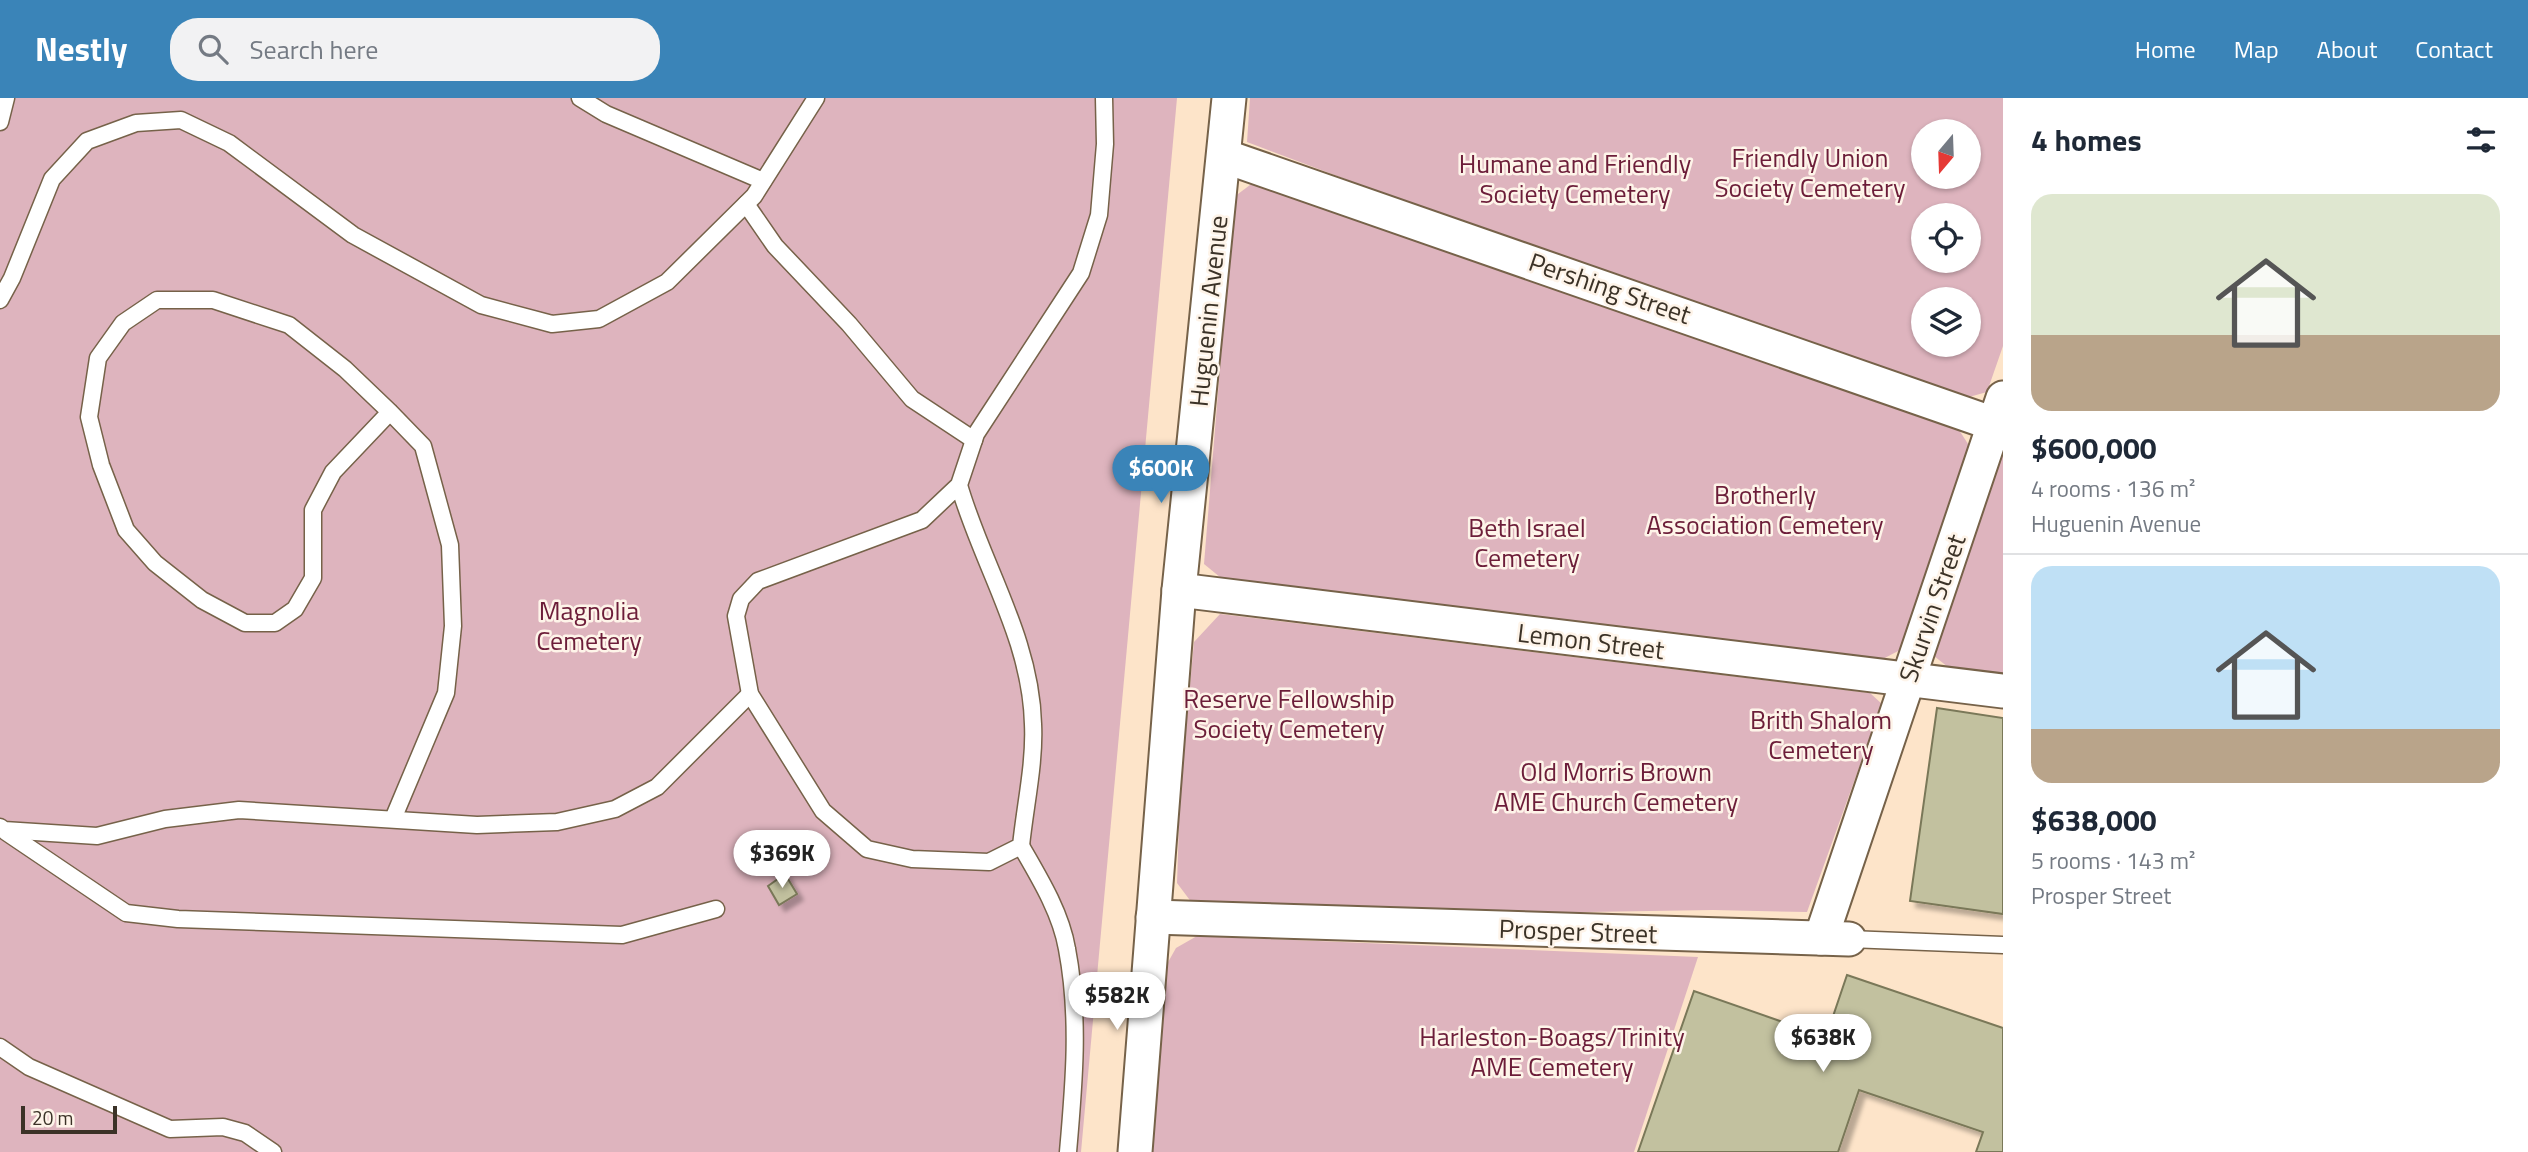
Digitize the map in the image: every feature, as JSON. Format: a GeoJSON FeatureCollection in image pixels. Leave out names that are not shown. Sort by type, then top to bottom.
{"type":"FeatureCollection","features":[{"type":"Feature","properties":{"kind":"street","name":"Huguenin Avenue"},"geometry":{"type":"LineString","coordinates":[[1135,1152],[1180,590],[1229,98]]}},
{"type":"Feature","properties":{"kind":"street","name":"Pershing Street"},"geometry":{"type":"LineString","coordinates":[[1224,156],[1999,411]]}},
{"type":"Feature","properties":{"kind":"street","name":"Skurvin Street"},"geometry":{"type":"LineString","coordinates":[[1835,939],[1907,680],[1999,411]]}},
{"type":"Feature","properties":{"kind":"street","name":"Lemon Street"},"geometry":{"type":"LineString","coordinates":[[1180,590],[2003,691]]}},
{"type":"Feature","properties":{"kind":"street","name":"Prosper Street"},"geometry":{"type":"LineString","coordinates":[[1153,917],[1835,939]]}},
{"type":"Feature","properties":{"kind":"lane"},"geometry":{"type":"LineString","coordinates":[[0,122],[6,98]]}},
{"type":"Feature","properties":{"kind":"lane"},"geometry":{"type":"LineString","coordinates":[[580,98],[606,114],[763,181]]}},
{"type":"Feature","properties":{"kind":"lane"},"geometry":{"type":"LineString","coordinates":[[0,300],[12,278],[52,179],[87,141],[136,123],[181,120],[229,143],[352,235],[481,304],[552,324],[599,319],[667,282],[746,204],[816,98]]}},
{"type":"Feature","properties":{"kind":"lane"},"geometry":{"type":"LineString","coordinates":[[1021,846],[989,862],[912,859],[867,849],[823,811],[750,694],[736,615],[741,599],[758,581],[922,520],[959,485],[974,440],[1081,273],[1099,215],[1105,144],[1104,98]]}},
{"type":"Feature","properties":{"kind":"lane"},"geometry":{"type":"LineString","coordinates":[[746,204],[775,246],[849,324],[912,399],[974,440]]}},
{"type":"Feature","properties":{"kind":"lane"},"geometry":{"type":"LineString","coordinates":[[390,412],[333,472],[313,510],[313,578],[295,609],[275,623],[245,623],[202,600],[155,562],[126,530],[101,466],[89,417],[98,358],[123,323],[158,300],[213,300],[289,325],[345,369],[390,412],[424,446],[450,545],[453,626],[446,693],[393,819]]}},
{"type":"Feature","properties":{"kind":"lane"},"geometry":{"type":"LineString","coordinates":[[959,485],[970,523],[1000,587],[1021,651],[1033,723],[1021,846],[1044,887],[1067,947],[1077,1050],[1068,1152]]}},
{"type":"Feature","properties":{"kind":"lane"},"geometry":{"type":"LineString","coordinates":[[2,829],[97,836],[165,819],[239,810],[477,825],[556,822],[615,809],[657,786],[750,694]]}},
{"type":"Feature","properties":{"kind":"lane"},"geometry":{"type":"LineString","coordinates":[[2,829],[126,913],[178,919],[622,934],[716,909]]}},
{"type":"Feature","properties":{"kind":"lane","name":"Prosper Street"},"geometry":{"type":"LineString","coordinates":[[1835,939],[2003,945]]}},
{"type":"Feature","properties":{"kind":"lane"},"geometry":{"type":"LineString","coordinates":[[0,1046],[29,1067],[170,1129],[222,1128],[245,1133],[273,1152]]}},
{"type":"Feature","properties":{"kind":"green space","name":"Magnolia Cemetery"},"geometry":{"type":"Polygon","coordinates":[[[0,98],[1177,98],[1081,1152],[0,1152],[0,98]]]}},
{"type":"Feature","properties":{"kind":"green space"},"geometry":{"type":"Polygon","coordinates":[[[1250,98],[2003,98],[2003,346],[1987,392],[1969,397],[1690,300],[1542,253],[1247,142],[1250,98]]]}},
{"type":"Feature","properties":{"kind":"green space"},"geometry":{"type":"Polygon","coordinates":[[[1254,182],[1959,430],[1970,447],[1902,649],[1877,662],[1226,582],[1204,564],[1234,197],[1254,182]]]}},
{"type":"Feature","properties":{"kind":"green space"},"geometry":{"type":"Polygon","coordinates":[[[2003,444],[2003,676],[1953,671],[1934,656],[2003,444]]]}},
{"type":"Feature","properties":{"kind":"green space"},"geometry":{"type":"Polygon","coordinates":[[[1220,614],[1870,693],[1882,704],[1807,912],[1713,910],[1454,914],[1192,903],[1177,883],[1180,793],[1194,642],[1220,614]]]}},
{"type":"Feature","properties":{"kind":"green space","name":"Harleston-Boags/Trinity AME Cemetery"},"geometry":{"type":"Polygon","coordinates":[[[1197,936],[1698,957],[1634,1152],[1152,1152],[1167,964],[1176,948],[1197,936]]]}},
{"type":"Feature","properties":{"kind":"building"},"geometry":{"type":"Polygon","coordinates":[[[1937,708],[2003,718],[2003,914],[1910,901],[1937,708]]]}},
{"type":"Feature","properties":{"kind":"building"},"geometry":{"type":"Polygon","coordinates":[[[785,874],[797,894],[779,905],[768,886],[785,874]]]}},
{"type":"Feature","properties":{"kind":"building"},"geometry":{"type":"Polygon","coordinates":[[[1847,975],[2003,1028],[2003,1152],[1976,1152],[1983,1132],[1859,1090],[1838,1152],[1638,1152],[1694,991],[1826,1037],[1847,975]]]}},
{"type":"Feature","properties":{"kind":"park label","name":"Friendly Union Society Cemetery"},"geometry":{"type":"Point","coordinates":[1810,172]}},
{"type":"Feature","properties":{"kind":"park label","name":"Humane and Friendly Society Cemetery"},"geometry":{"type":"Point","coordinates":[1575,178]}},
{"type":"Feature","properties":{"kind":"park label","name":"Brotherly Association Cemetery"},"geometry":{"type":"Point","coordinates":[1765,509]}},
{"type":"Feature","properties":{"kind":"park label","name":"Beth Israel Cemetery"},"geometry":{"type":"Point","coordinates":[1527,542]}},
{"type":"Feature","properties":{"kind":"park label","name":"Reserve Fellowship Society Cemetery"},"geometry":{"type":"Point","coordinates":[1289,713]}},
{"type":"Feature","properties":{"kind":"park label","name":"Brith Shalom Cemetery"},"geometry":{"type":"Point","coordinates":[1821,734]}},
{"type":"Feature","properties":{"kind":"park label","name":"Old Morris Brown AME Church Cemetery"},"geometry":{"type":"Point","coordinates":[1616,786]}}]}
